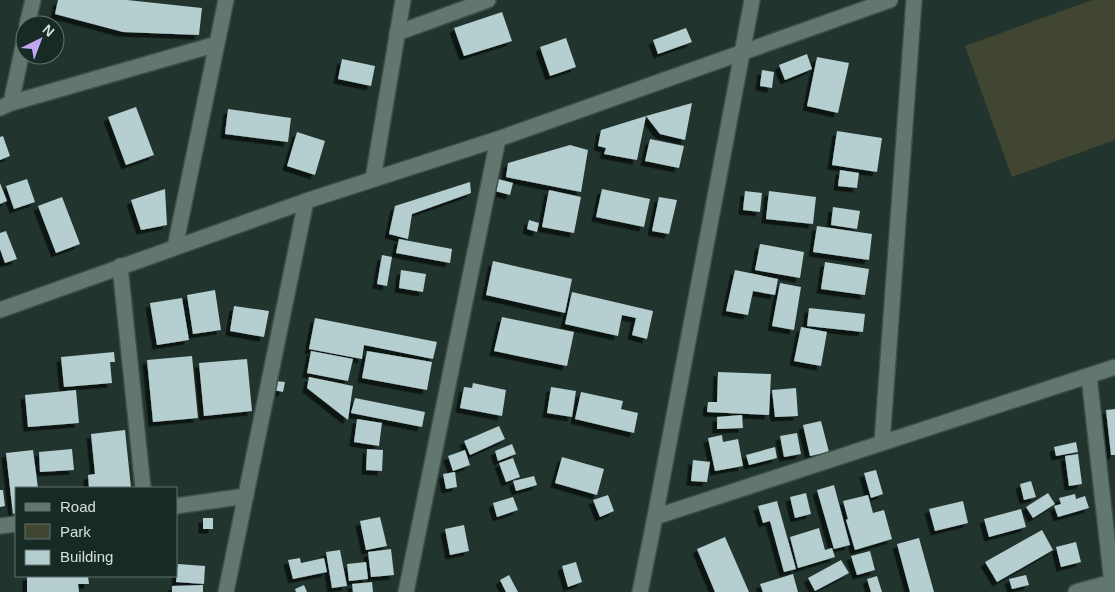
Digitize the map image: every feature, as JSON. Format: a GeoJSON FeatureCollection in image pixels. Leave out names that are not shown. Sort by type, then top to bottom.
{"type":"FeatureCollection","features":[{"type":"Feature","properties":{"kind":"street"},"geometry":{"type":"LineString","coordinates":[[30,15],[33,0]]}},
{"type":"Feature","properties":{"kind":"street"},"geometry":{"type":"LineString","coordinates":[[176,247],[226,0]]}},
{"type":"Feature","properties":{"kind":"street"},"geometry":{"type":"LineString","coordinates":[[373,179],[403,0]]}},
{"type":"Feature","properties":{"kind":"street"},"geometry":{"type":"LineString","coordinates":[[397,33],[488,0]]}},
{"type":"Feature","properties":{"kind":"street"},"geometry":{"type":"LineString","coordinates":[[640,592],[752,0]]}},
{"type":"Feature","properties":{"kind":"street"},"geometry":{"type":"LineString","coordinates":[[0,310],[306,201],[498,139],[890,0]]}},
{"type":"Feature","properties":{"kind":"street"},"geometry":{"type":"LineString","coordinates":[[882,443],[914,0]]}},
{"type":"Feature","properties":{"kind":"street"},"geometry":{"type":"LineString","coordinates":[[6,106],[217,44]]}},
{"type":"Feature","properties":{"kind":"street"},"geometry":{"type":"LineString","coordinates":[[6,106],[17,65]]}},
{"type":"Feature","properties":{"kind":"street"},"geometry":{"type":"LineString","coordinates":[[406,592],[498,139]]}},
{"type":"Feature","properties":{"kind":"street"},"geometry":{"type":"LineString","coordinates":[[226,592],[306,201]]}},
{"type":"Feature","properties":{"kind":"street"},"geometry":{"type":"LineString","coordinates":[[120,266],[142,487]]}},
{"type":"Feature","properties":{"kind":"street"},"geometry":{"type":"LineString","coordinates":[[655,517],[1115,367]]}},
{"type":"Feature","properties":{"kind":"street"},"geometry":{"type":"LineString","coordinates":[[1076,592],[1113,587],[1089,376]]}},
{"type":"Feature","properties":{"kind":"street"},"geometry":{"type":"LineString","coordinates":[[178,506],[246,496]]}},
{"type":"Feature","properties":{"kind":"street"},"geometry":{"type":"LineString","coordinates":[[0,526],[15,524]]}},
{"type":"Feature","properties":{"kind":"green space"},"geometry":{"type":"Polygon","coordinates":[[[1092,0],[1115,0],[1115,140],[1012,177],[965,46],[1092,0]]]}},
{"type":"Feature","properties":{"kind":"building"},"geometry":{"type":"Polygon","coordinates":[[[58,0],[127,0],[202,8],[199,35],[123,32],[65,17],[65,15],[55,14],[58,0]]]}},
{"type":"Feature","properties":{"kind":"building"},"geometry":{"type":"Polygon","coordinates":[[[502,12],[512,41],[464,56],[454,28],[502,12]]]}},
{"type":"Feature","properties":{"kind":"building"},"geometry":{"type":"Polygon","coordinates":[[[686,28],[692,42],[658,54],[653,40],[686,28]]]}},
{"type":"Feature","properties":{"kind":"building"},"geometry":{"type":"Polygon","coordinates":[[[566,38],[576,67],[550,76],[540,47],[566,38]]]}},
{"type":"Feature","properties":{"kind":"building"},"geometry":{"type":"Polygon","coordinates":[[[807,54],[812,69],[785,80],[779,65],[807,54]]]}},
{"type":"Feature","properties":{"kind":"building"},"geometry":{"type":"Polygon","coordinates":[[[817,57],[849,63],[838,113],[807,106],[817,57]]]}},
{"type":"Feature","properties":{"kind":"building"},"geometry":{"type":"Polygon","coordinates":[[[342,59],[375,66],[371,86],[338,79],[342,59]]]}},
{"type":"Feature","properties":{"kind":"building"},"geometry":{"type":"Polygon","coordinates":[[[762,70],[774,72],[772,88],[760,86],[762,70]]]}},
{"type":"Feature","properties":{"kind":"building"},"geometry":{"type":"Polygon","coordinates":[[[692,103],[685,140],[660,134],[646,116],[692,103]]]}},
{"type":"Feature","properties":{"kind":"building"},"geometry":{"type":"Polygon","coordinates":[[[136,107],[154,155],[126,165],[108,117],[136,107]]]}},
{"type":"Feature","properties":{"kind":"building"},"geometry":{"type":"Polygon","coordinates":[[[228,109],[291,118],[288,142],[225,134],[228,109]]]}},
{"type":"Feature","properties":{"kind":"building"},"geometry":{"type":"Polygon","coordinates":[[[646,116],[637,160],[604,154],[606,148],[598,146],[601,130],[646,116]]]}},
{"type":"Feature","properties":{"kind":"building"},"geometry":{"type":"Polygon","coordinates":[[[837,131],[882,138],[877,172],[832,165],[837,131]]]}},
{"type":"Feature","properties":{"kind":"building"},"geometry":{"type":"Polygon","coordinates":[[[297,132],[325,141],[315,175],[287,166],[297,132]]]}},
{"type":"Feature","properties":{"kind":"building"},"geometry":{"type":"Polygon","coordinates":[[[3,136],[10,156],[0,160],[0,137],[3,136]]]}},
{"type":"Feature","properties":{"kind":"building"},"geometry":{"type":"Polygon","coordinates":[[[650,139],[684,146],[679,168],[645,161],[650,139]]]}},
{"type":"Feature","properties":{"kind":"building"},"geometry":{"type":"Polygon","coordinates":[[[570,145],[588,150],[581,192],[506,177],[508,163],[570,145]]]}},
{"type":"Feature","properties":{"kind":"building"},"geometry":{"type":"Polygon","coordinates":[[[840,170],[859,173],[857,188],[838,186],[840,170]]]}},
{"type":"Feature","properties":{"kind":"building"},"geometry":{"type":"Polygon","coordinates":[[[27,179],[35,202],[14,209],[6,186],[27,179]]]}},
{"type":"Feature","properties":{"kind":"building"},"geometry":{"type":"Polygon","coordinates":[[[498,179],[513,183],[510,195],[495,191],[498,179]]]}},
{"type":"Feature","properties":{"kind":"building"},"geometry":{"type":"Polygon","coordinates":[[[470,182],[471,193],[412,214],[408,239],[389,234],[395,206],[470,182]]]}},
{"type":"Feature","properties":{"kind":"building"},"geometry":{"type":"Polygon","coordinates":[[[0,183],[7,201],[0,204],[0,183]]]}},
{"type":"Feature","properties":{"kind":"building"},"geometry":{"type":"Polygon","coordinates":[[[165,189],[167,225],[141,230],[131,200],[165,189]]]}},
{"type":"Feature","properties":{"kind":"building"},"geometry":{"type":"Polygon","coordinates":[[[602,189],[650,199],[644,227],[596,217],[602,189]]]}},
{"type":"Feature","properties":{"kind":"building"},"geometry":{"type":"Polygon","coordinates":[[[549,190],[581,197],[574,233],[542,227],[549,190]]]}},
{"type":"Feature","properties":{"kind":"building"},"geometry":{"type":"Polygon","coordinates":[[[745,191],[762,193],[760,212],[743,210],[745,191]]]}},
{"type":"Feature","properties":{"kind":"building"},"geometry":{"type":"Polygon","coordinates":[[[769,191],[816,197],[813,224],[766,219],[769,191]]]}},
{"type":"Feature","properties":{"kind":"building"},"geometry":{"type":"Polygon","coordinates":[[[62,197],[80,244],[56,253],[38,206],[62,197]]]}},
{"type":"Feature","properties":{"kind":"building"},"geometry":{"type":"Polygon","coordinates":[[[659,197],[677,200],[669,234],[652,231],[659,197]]]}},
{"type":"Feature","properties":{"kind":"building"},"geometry":{"type":"Polygon","coordinates":[[[833,207],[860,211],[857,229],[831,225],[833,207]]]}},
{"type":"Feature","properties":{"kind":"building"},"geometry":{"type":"Polygon","coordinates":[[[529,220],[539,223],[537,232],[527,229],[529,220]]]}},
{"type":"Feature","properties":{"kind":"building"},"geometry":{"type":"Polygon","coordinates":[[[817,226],[872,234],[869,260],[813,252],[817,226]]]}},
{"type":"Feature","properties":{"kind":"building"},"geometry":{"type":"Polygon","coordinates":[[[6,231],[17,259],[5,263],[0,249],[0,233],[6,231]]]}},
{"type":"Feature","properties":{"kind":"building"},"geometry":{"type":"Polygon","coordinates":[[[399,239],[452,249],[450,263],[396,253],[399,239]]]}},
{"type":"Feature","properties":{"kind":"building"},"geometry":{"type":"Polygon","coordinates":[[[760,244],[804,252],[800,278],[755,270],[760,244]]]}},
{"type":"Feature","properties":{"kind":"building"},"geometry":{"type":"Polygon","coordinates":[[[382,255],[392,257],[387,286],[377,284],[382,255]]]}},
{"type":"Feature","properties":{"kind":"building"},"geometry":{"type":"Polygon","coordinates":[[[493,261],[572,279],[565,313],[486,295],[493,261]]]}},
{"type":"Feature","properties":{"kind":"building"},"geometry":{"type":"Polygon","coordinates":[[[825,262],[869,269],[865,295],[821,289],[825,262]]]}},
{"type":"Feature","properties":{"kind":"building"},"geometry":{"type":"Polygon","coordinates":[[[401,270],[426,274],[423,292],[399,288],[401,270]]]}},
{"type":"Feature","properties":{"kind":"building"},"geometry":{"type":"Polygon","coordinates":[[[735,270],[778,279],[775,295],[753,291],[748,315],[726,311],[735,270]]]}},
{"type":"Feature","properties":{"kind":"building"},"geometry":{"type":"Polygon","coordinates":[[[780,283],[801,287],[794,330],[772,326],[780,283]]]}},
{"type":"Feature","properties":{"kind":"building"},"geometry":{"type":"Polygon","coordinates":[[[215,290],[221,330],[193,334],[187,295],[215,290]]]}},
{"type":"Feature","properties":{"kind":"building"},"geometry":{"type":"Polygon","coordinates":[[[572,292],[653,311],[647,339],[632,335],[636,318],[622,315],[618,336],[565,324],[572,292]]]}},
{"type":"Feature","properties":{"kind":"building"},"geometry":{"type":"Polygon","coordinates":[[[182,298],[189,340],[157,345],[150,303],[182,298]]]}},
{"type":"Feature","properties":{"kind":"building"},"geometry":{"type":"Polygon","coordinates":[[[234,306],[269,311],[264,337],[230,331],[234,306]]]}},
{"type":"Feature","properties":{"kind":"building"},"geometry":{"type":"Polygon","coordinates":[[[809,308],[865,314],[863,332],[807,326],[809,308]]]}},
{"type":"Feature","properties":{"kind":"building"},"geometry":{"type":"Polygon","coordinates":[[[502,317],[574,332],[567,366],[494,351],[502,317]]]}},
{"type":"Feature","properties":{"kind":"building"},"geometry":{"type":"Polygon","coordinates":[[[315,318],[437,342],[433,359],[364,345],[362,359],[309,349],[315,318]]]}},
{"type":"Feature","properties":{"kind":"building"},"geometry":{"type":"Polygon","coordinates":[[[801,327],[827,332],[821,366],[794,361],[801,327]]]}},
{"type":"Feature","properties":{"kind":"building"},"geometry":{"type":"Polygon","coordinates":[[[311,351],[353,359],[348,381],[307,373],[311,351]]]}},
{"type":"Feature","properties":{"kind":"building"},"geometry":{"type":"Polygon","coordinates":[[[367,351],[432,362],[427,390],[362,378],[367,351]]]}},
{"type":"Feature","properties":{"kind":"building"},"geometry":{"type":"Polygon","coordinates":[[[114,352],[115,362],[110,362],[112,383],[64,387],[61,357],[114,352]]]}},
{"type":"Feature","properties":{"kind":"building"},"geometry":{"type":"Polygon","coordinates":[[[192,356],[198,418],[153,422],[147,360],[192,356]]]}},
{"type":"Feature","properties":{"kind":"building"},"geometry":{"type":"Polygon","coordinates":[[[247,359],[252,411],[204,416],[199,363],[247,359]]]}},
{"type":"Feature","properties":{"kind":"building"},"geometry":{"type":"Polygon","coordinates":[[[718,372],[771,374],[769,415],[707,412],[708,402],[717,402],[718,372]]]}},
{"type":"Feature","properties":{"kind":"building"},"geometry":{"type":"Polygon","coordinates":[[[309,377],[353,386],[348,420],[307,388],[309,377]]]}},
{"type":"Feature","properties":{"kind":"building"},"geometry":{"type":"Polygon","coordinates":[[[275,381],[285,382],[283,392],[274,390],[275,381]]]}},
{"type":"Feature","properties":{"kind":"building"},"geometry":{"type":"Polygon","coordinates":[[[473,383],[506,390],[502,416],[460,408],[464,387],[472,388],[473,383]]]}},
{"type":"Feature","properties":{"kind":"building"},"geometry":{"type":"Polygon","coordinates":[[[551,387],[576,391],[572,417],[547,413],[551,387]]]}},
{"type":"Feature","properties":{"kind":"building"},"geometry":{"type":"Polygon","coordinates":[[[796,388],[798,416],[775,417],[772,390],[796,388]]]}},
{"type":"Feature","properties":{"kind":"building"},"geometry":{"type":"Polygon","coordinates":[[[76,390],[79,423],[28,427],[25,395],[76,390]]]}},
{"type":"Feature","properties":{"kind":"building"},"geometry":{"type":"Polygon","coordinates":[[[581,392],[623,401],[621,409],[638,413],[634,433],[575,419],[581,392]]]}},
{"type":"Feature","properties":{"kind":"building"},"geometry":{"type":"Polygon","coordinates":[[[355,398],[425,412],[422,427],[351,413],[355,398]]]}},
{"type":"Feature","properties":{"kind":"building"},"geometry":{"type":"Polygon","coordinates":[[[1115,409],[1115,455],[1111,455],[1106,410],[1115,409]]]}},
{"type":"Feature","properties":{"kind":"building"},"geometry":{"type":"Polygon","coordinates":[[[742,415],[743,428],[717,429],[717,417],[742,415]]]}},
{"type":"Feature","properties":{"kind":"building"},"geometry":{"type":"Polygon","coordinates":[[[357,419],[382,423],[379,446],[354,442],[357,419]]]}},
{"type":"Feature","properties":{"kind":"building"},"geometry":{"type":"Polygon","coordinates":[[[821,421],[829,452],[810,456],[803,425],[821,421]]]}},
{"type":"Feature","properties":{"kind":"building"},"geometry":{"type":"Polygon","coordinates":[[[499,426],[505,439],[470,455],[464,441],[499,426]]]}},
{"type":"Feature","properties":{"kind":"building"},"geometry":{"type":"Polygon","coordinates":[[[125,430],[131,487],[89,487],[88,475],[95,474],[91,434],[125,430]]]}},
{"type":"Feature","properties":{"kind":"building"},"geometry":{"type":"Polygon","coordinates":[[[797,433],[801,454],[784,457],[780,436],[797,433]]]}},
{"type":"Feature","properties":{"kind":"building"},"geometry":{"type":"Polygon","coordinates":[[[722,435],[723,442],[738,439],[743,466],[715,471],[708,438],[722,435]]]}},
{"type":"Feature","properties":{"kind":"building"},"geometry":{"type":"Polygon","coordinates":[[[1076,442],[1078,452],[1056,456],[1054,447],[1076,442]]]}},
{"type":"Feature","properties":{"kind":"building"},"geometry":{"type":"Polygon","coordinates":[[[512,444],[516,454],[498,461],[495,451],[512,444]]]}},
{"type":"Feature","properties":{"kind":"building"},"geometry":{"type":"Polygon","coordinates":[[[775,447],[777,458],[749,465],[746,455],[775,447]]]}},
{"type":"Feature","properties":{"kind":"building"},"geometry":{"type":"Polygon","coordinates":[[[72,449],[74,470],[40,472],[39,452],[72,449]]]}},
{"type":"Feature","properties":{"kind":"building"},"geometry":{"type":"Polygon","coordinates":[[[367,449],[383,450],[382,471],[366,470],[367,449]]]}},
{"type":"Feature","properties":{"kind":"building"},"geometry":{"type":"Polygon","coordinates":[[[33,450],[38,487],[15,487],[15,513],[13,514],[6,453],[33,450]]]}},
{"type":"Feature","properties":{"kind":"building"},"geometry":{"type":"Polygon","coordinates":[[[465,450],[470,465],[453,471],[448,456],[465,450]]]}},
{"type":"Feature","properties":{"kind":"building"},"geometry":{"type":"Polygon","coordinates":[[[1078,454],[1082,484],[1069,486],[1065,456],[1078,454]]]}},
{"type":"Feature","properties":{"kind":"building"},"geometry":{"type":"Polygon","coordinates":[[[562,457],[604,469],[597,495],[555,483],[562,457]]]}},
{"type":"Feature","properties":{"kind":"building"},"geometry":{"type":"Polygon","coordinates":[[[513,458],[520,477],[506,482],[499,463],[513,458]]]}},
{"type":"Feature","properties":{"kind":"building"},"geometry":{"type":"Polygon","coordinates":[[[693,460],[710,462],[707,482],[691,481],[693,460]]]}},
{"type":"Feature","properties":{"kind":"building"},"geometry":{"type":"Polygon","coordinates":[[[876,470],[883,494],[871,498],[864,473],[876,470]]]}},
{"type":"Feature","properties":{"kind":"building"},"geometry":{"type":"Polygon","coordinates":[[[455,472],[457,487],[446,489],[443,474],[455,472]]]}},
{"type":"Feature","properties":{"kind":"building"},"geometry":{"type":"Polygon","coordinates":[[[534,476],[537,485],[516,491],[513,481],[534,476]]]}},
{"type":"Feature","properties":{"kind":"building"},"geometry":{"type":"Polygon","coordinates":[[[1031,481],[1036,497],[1024,500],[1020,484],[1031,481]]]}},
{"type":"Feature","properties":{"kind":"building"},"geometry":{"type":"Polygon","coordinates":[[[834,485],[850,545],[834,549],[817,490],[834,485]]]}},
{"type":"Feature","properties":{"kind":"building"},"geometry":{"type":"Polygon","coordinates":[[[0,490],[3,490],[5,506],[0,507],[0,490]]]}},
{"type":"Feature","properties":{"kind":"building"},"geometry":{"type":"Polygon","coordinates":[[[806,493],[811,514],[795,518],[790,497],[806,493]]]}},
{"type":"Feature","properties":{"kind":"building"},"geometry":{"type":"Polygon","coordinates":[[[1048,493],[1055,504],[1033,518],[1026,507],[1048,493]]]}},
{"type":"Feature","properties":{"kind":"building"},"geometry":{"type":"Polygon","coordinates":[[[1075,494],[1076,499],[1085,496],[1089,508],[1058,517],[1054,506],[1061,504],[1059,498],[1075,494]]]}},
{"type":"Feature","properties":{"kind":"building"},"geometry":{"type":"Polygon","coordinates":[[[608,495],[614,511],[600,517],[593,500],[608,495]]]}},
{"type":"Feature","properties":{"kind":"building"},"geometry":{"type":"Polygon","coordinates":[[[868,495],[873,513],[884,510],[892,539],[855,550],[846,520],[848,519],[843,501],[868,495]]]}},
{"type":"Feature","properties":{"kind":"building"},"geometry":{"type":"Polygon","coordinates":[[[513,497],[518,510],[497,517],[493,503],[513,497]]]}},
{"type":"Feature","properties":{"kind":"building"},"geometry":{"type":"Polygon","coordinates":[[[777,501],[796,569],[784,572],[770,521],[763,523],[758,506],[777,501]]]}},
{"type":"Feature","properties":{"kind":"building"},"geometry":{"type":"Polygon","coordinates":[[[963,501],[968,523],[935,531],[929,509],[963,501]]]}},
{"type":"Feature","properties":{"kind":"building"},"geometry":{"type":"Polygon","coordinates":[[[1021,509],[1026,527],[989,537],[984,519],[1021,509]]]}},
{"type":"Feature","properties":{"kind":"building"},"geometry":{"type":"Polygon","coordinates":[[[380,517],[387,546],[366,550],[360,521],[380,517]]]}},
{"type":"Feature","properties":{"kind":"building"},"geometry":{"type":"Polygon","coordinates":[[[203,518],[213,518],[213,529],[203,529],[203,518]]]}},
{"type":"Feature","properties":{"kind":"building"},"geometry":{"type":"Polygon","coordinates":[[[464,525],[469,551],[450,555],[445,529],[464,525]]]}},
{"type":"Feature","properties":{"kind":"building"},"geometry":{"type":"Polygon","coordinates":[[[819,528],[825,550],[832,548],[835,557],[798,568],[790,537],[819,528]]]}},
{"type":"Feature","properties":{"kind":"building"},"geometry":{"type":"Polygon","coordinates":[[[1042,530],[1053,550],[997,582],[985,562],[1042,530]]]}},
{"type":"Feature","properties":{"kind":"building"},"geometry":{"type":"Polygon","coordinates":[[[725,537],[749,592],[715,592],[697,549],[725,537]]]}},
{"type":"Feature","properties":{"kind":"building"},"geometry":{"type":"Polygon","coordinates":[[[919,538],[934,592],[910,592],[897,544],[919,538]]]}},
{"type":"Feature","properties":{"kind":"building"},"geometry":{"type":"Polygon","coordinates":[[[1076,542],[1081,562],[1061,567],[1056,547],[1076,542]]]}},
{"type":"Feature","properties":{"kind":"building"},"geometry":{"type":"Polygon","coordinates":[[[391,549],[394,575],[371,577],[368,552],[391,549]]]}},
{"type":"Feature","properties":{"kind":"building"},"geometry":{"type":"Polygon","coordinates":[[[340,550],[347,586],[332,588],[326,552],[340,550]]]}},
{"type":"Feature","properties":{"kind":"building"},"geometry":{"type":"Polygon","coordinates":[[[870,551],[875,570],[857,575],[851,556],[870,551]]]}},
{"type":"Feature","properties":{"kind":"building"},"geometry":{"type":"Polygon","coordinates":[[[300,558],[301,563],[324,558],[327,572],[293,579],[288,560],[300,558]]]}},
{"type":"Feature","properties":{"kind":"building"},"geometry":{"type":"Polygon","coordinates":[[[841,560],[849,573],[815,591],[808,578],[841,560]]]}},
{"type":"Feature","properties":{"kind":"building"},"geometry":{"type":"Polygon","coordinates":[[[366,562],[368,579],[349,581],[347,564],[366,562]]]}},
{"type":"Feature","properties":{"kind":"building"},"geometry":{"type":"Polygon","coordinates":[[[576,562],[582,582],[568,587],[562,566],[576,562]]]}},
{"type":"Feature","properties":{"kind":"building"},"geometry":{"type":"Polygon","coordinates":[[[178,564],[205,566],[204,584],[176,582],[178,564]]]}},
{"type":"Feature","properties":{"kind":"building"},"geometry":{"type":"Polygon","coordinates":[[[793,574],[798,592],[763,592],[760,584],[793,574]]]}},
{"type":"Feature","properties":{"kind":"building"},"geometry":{"type":"Polygon","coordinates":[[[509,575],[518,592],[506,592],[500,580],[509,575]]]}},
{"type":"Feature","properties":{"kind":"building"},"geometry":{"type":"Polygon","coordinates":[[[1026,575],[1029,585],[1012,589],[1009,579],[1026,575]]]}},
{"type":"Feature","properties":{"kind":"building"},"geometry":{"type":"Polygon","coordinates":[[[877,576],[882,592],[871,592],[867,579],[877,576]]]}},
{"type":"Feature","properties":{"kind":"building"},"geometry":{"type":"Polygon","coordinates":[[[27,577],[88,577],[89,584],[78,584],[79,592],[27,592],[27,577]]]}},
{"type":"Feature","properties":{"kind":"building"},"geometry":{"type":"Polygon","coordinates":[[[372,582],[373,592],[353,592],[352,584],[372,582]]]}},
{"type":"Feature","properties":{"kind":"building"},"geometry":{"type":"Polygon","coordinates":[[[203,585],[203,592],[172,592],[172,586],[203,585]]]}},
{"type":"Feature","properties":{"kind":"building"},"geometry":{"type":"Polygon","coordinates":[[[304,585],[307,592],[296,592],[295,589],[304,585]]]}}]}
